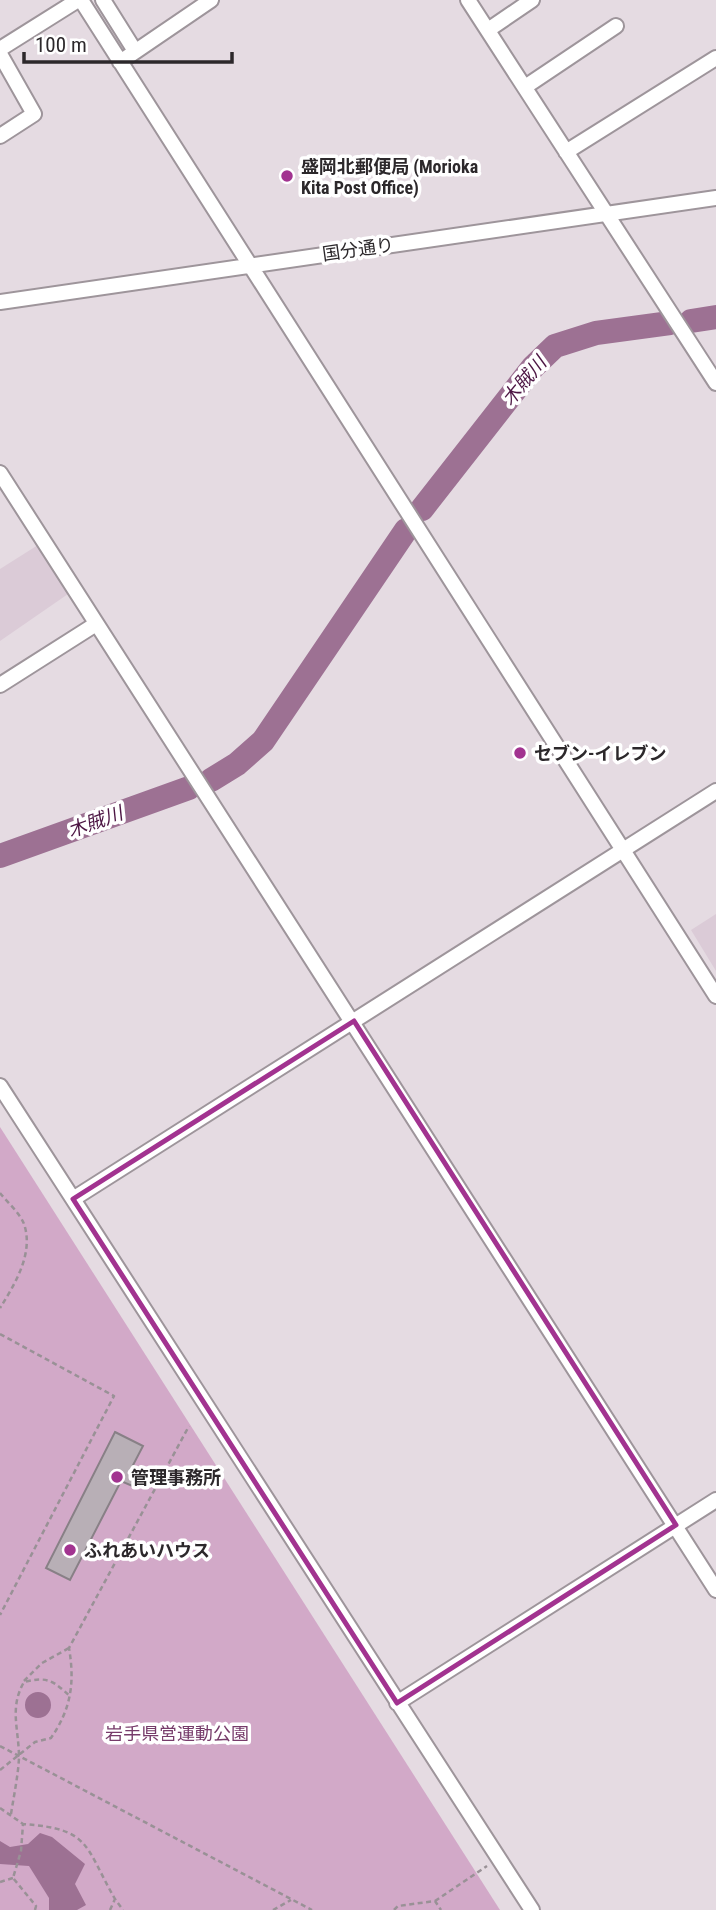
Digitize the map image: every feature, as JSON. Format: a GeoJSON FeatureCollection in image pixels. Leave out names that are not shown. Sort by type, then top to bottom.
{"type":"FeatureCollection","features":[{"type":"Feature","properties":{"kind":"street"},"geometry":{"type":"LineString","coordinates":[[0,136],[34,114],[0,51],[79,0],[251,265],[716,996]]}},
{"type":"Feature","properties":{"kind":"street"},"geometry":{"type":"LineString","coordinates":[[103,0],[135,51]]}},
{"type":"Feature","properties":{"kind":"street"},"geometry":{"type":"LineString","coordinates":[[183,0],[191,14]]}},
{"type":"Feature","properties":{"kind":"street"},"geometry":{"type":"LineString","coordinates":[[120,62],[212,0]]}},
{"type":"Feature","properties":{"kind":"street"},"geometry":{"type":"LineString","coordinates":[[468,0],[716,383]]}},
{"type":"Feature","properties":{"kind":"street"},"geometry":{"type":"LineString","coordinates":[[488,30],[532,0]]}},
{"type":"Feature","properties":{"kind":"street"},"geometry":{"type":"LineString","coordinates":[[525,88],[616,26]]}},
{"type":"Feature","properties":{"kind":"street"},"geometry":{"type":"LineString","coordinates":[[566,152],[716,58]]}},
{"type":"Feature","properties":{"kind":"street","name":"国分通り"},"geometry":{"type":"LineString","coordinates":[[0,302],[716,198]]}},
{"type":"Feature","properties":{"kind":"street"},"geometry":{"type":"LineString","coordinates":[[0,473],[354,1021],[716,1590]]}},
{"type":"Feature","properties":{"kind":"street"},"geometry":{"type":"LineString","coordinates":[[0,685],[96,624]]}},
{"type":"Feature","properties":{"kind":"street"},"geometry":{"type":"LineString","coordinates":[[73,1199],[716,791]]}},
{"type":"Feature","properties":{"kind":"street"},"geometry":{"type":"LineString","coordinates":[[0,1086],[397,1703],[501,1858],[532,1910]]}},
{"type":"Feature","properties":{"kind":"street"},"geometry":{"type":"LineString","coordinates":[[397,1703],[716,1500]]}},
{"type":"Feature","properties":{"kind":"path"},"geometry":{"type":"LineString","coordinates":[[0,1193],[24,1223],[26,1250],[16,1281],[0,1308]]}},
{"type":"Feature","properties":{"kind":"path"},"geometry":{"type":"LineString","coordinates":[[0,1334],[114,1396],[0,1615]]}},
{"type":"Feature","properties":{"kind":"path"},"geometry":{"type":"LineString","coordinates":[[11,1814],[19,1757],[14,1710],[24,1682],[42,1663],[69,1648],[189,1426]]}},
{"type":"Feature","properties":{"kind":"path"},"geometry":{"type":"LineString","coordinates":[[0,1770],[35,1742],[51,1738],[65,1718],[71,1697],[73,1672],[69,1648]]}},
{"type":"Feature","properties":{"kind":"path"},"geometry":{"type":"LineString","coordinates":[[24,1682],[42,1677],[55,1682],[71,1697]]}},
{"type":"Feature","properties":{"kind":"path"},"geometry":{"type":"LineString","coordinates":[[0,1746],[312,1910]]}},
{"type":"Feature","properties":{"kind":"path"},"geometry":{"type":"LineString","coordinates":[[0,1808],[23,1824],[59,1827],[82,1840],[123,1910]]}},
{"type":"Feature","properties":{"kind":"path"},"geometry":{"type":"LineString","coordinates":[[13,1878],[21,1851],[23,1824]]}},
{"type":"Feature","properties":{"kind":"path"},"geometry":{"type":"LineString","coordinates":[[394,1910],[398,1906],[435,1901],[501,1858]]}},
{"type":"Feature","properties":{"kind":"path"},"geometry":{"type":"LineString","coordinates":[[0,1882],[13,1878]]}},
{"type":"Feature","properties":{"kind":"path"},"geometry":{"type":"LineString","coordinates":[[13,1878],[36,1906],[34,1910]]}},
{"type":"Feature","properties":{"kind":"path"},"geometry":{"type":"LineString","coordinates":[[110,1910],[115,1899]]}},
{"type":"Feature","properties":{"kind":"path"},"geometry":{"type":"LineString","coordinates":[[273,1910],[292,1899]]}},
{"type":"Feature","properties":{"kind":"path"},"geometry":{"type":"LineString","coordinates":[[435,1901],[441,1910]]}},
{"type":"Feature","properties":{"kind":"highlighted area"},"geometry":{"type":"Polygon","coordinates":[[[354,1021],[676,1525],[397,1703],[73,1199],[354,1021]]]}},
{"type":"Feature","properties":{"kind":"shaded area"},"geometry":{"type":"Polygon","coordinates":[[[38,545],[68,594],[0,641],[0,569],[38,545]]]}},
{"type":"Feature","properties":{"kind":"shaded area"},"geometry":{"type":"Polygon","coordinates":[[[716,914],[716,971],[691,930],[716,914]]]}},
{"type":"Feature","properties":{"kind":"shaded area"},"geometry":{"type":"Polygon","coordinates":[[[38,1692],[47,1696],[51,1705],[47,1714],[38,1718],[29,1714],[25,1705],[29,1696],[38,1692]]]}},
{"type":"Feature","properties":{"kind":"shaded area"},"geometry":{"type":"Polygon","coordinates":[[[40,1833],[52,1837],[85,1864],[75,1884],[86,1905],[77,1910],[49,1910],[49,1898],[29,1866],[0,1864],[0,1841],[10,1847],[28,1844],[40,1833]]]}},
{"type":"Feature","properties":{"kind":"green space","name":"岩手県営運動公園"},"geometry":{"type":"Polygon","coordinates":[[[0,1127],[500,1910],[0,1910],[0,1127]]]}},
{"type":"Feature","properties":{"kind":"building","name":"管理事務所"},"geometry":{"type":"Polygon","coordinates":[[[115,1432],[143,1446],[132,1467],[144,1473],[137,1488],[121,1481],[70,1580],[46,1568],[115,1432]]]}},
{"type":"Feature","properties":{"kind":"waterway","name":"木賊川"},"geometry":{"type":"LineString","coordinates":[[691,321],[716,317]]}},
{"type":"Feature","properties":{"kind":"waterway","name":"木賊川"},"geometry":{"type":"LineString","coordinates":[[422,509],[533,367],[555,346],[596,333],[670,323]]}},
{"type":"Feature","properties":{"kind":"waterway","name":"木賊川"},"geometry":{"type":"LineString","coordinates":[[211,780],[237,764],[263,741],[406,530]]}},
{"type":"Feature","properties":{"kind":"waterway","name":"木賊川"},"geometry":{"type":"LineString","coordinates":[[0,856],[189,788]]}},
{"type":"Feature","properties":{"kind":"place","name":"盛岡北郵便局 (Morioka Kita Post Office)"},"geometry":{"type":"Point","coordinates":[287,176]}},
{"type":"Feature","properties":{"kind":"place","name":"セブン-イレブン"},"geometry":{"type":"Point","coordinates":[520,753]}},
{"type":"Feature","properties":{"kind":"place","name":"管理事務所"},"geometry":{"type":"Point","coordinates":[117,1477]}},
{"type":"Feature","properties":{"kind":"place","name":"ふれあいハウス"},"geometry":{"type":"Point","coordinates":[70,1550]}}]}
